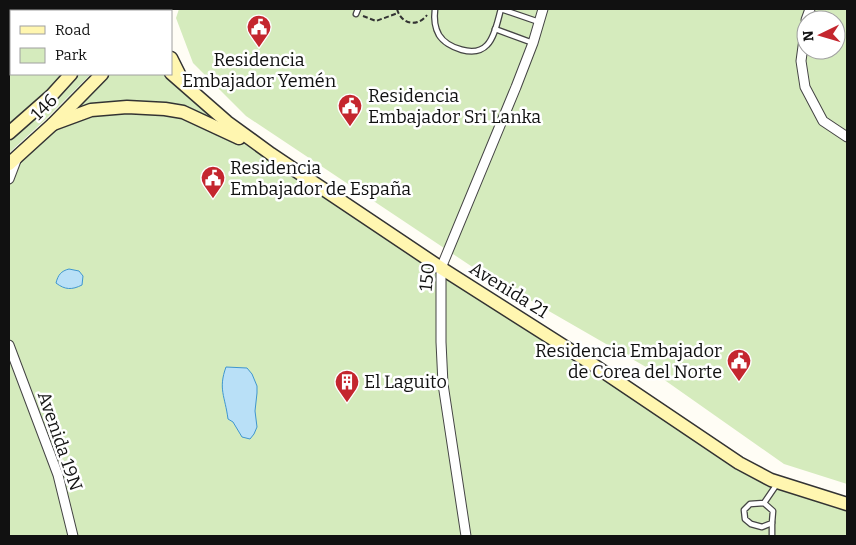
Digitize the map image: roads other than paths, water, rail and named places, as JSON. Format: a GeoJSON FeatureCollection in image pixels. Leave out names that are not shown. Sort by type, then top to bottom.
{"type":"FeatureCollection","features":[{"type":"Feature","properties":{"kind":"main road"},"geometry":{"type":"LineString","coordinates":[[172,60],[183,82]]}},
{"type":"Feature","properties":{"kind":"main road","name":"Avenida 21"},"geometry":{"type":"LineString","coordinates":[[172,74],[227,122],[271,154],[441,268],[592,364],[739,463],[778,482],[847,504]]}},
{"type":"Feature","properties":{"kind":"main road","name":"146"},"geometry":{"type":"LineString","coordinates":[[9,133],[51,96],[70,75]]}},
{"type":"Feature","properties":{"kind":"main road","name":"146"},"geometry":{"type":"LineString","coordinates":[[13,160],[53,124],[101,75]]}},
{"type":"Feature","properties":{"kind":"main road"},"geometry":{"type":"LineString","coordinates":[[53,124],[91,110],[127,107],[165,109],[183,112],[198,118],[271,154]]}},
{"type":"Feature","properties":{"kind":"street","name":"150"},"geometry":{"type":"LineString","coordinates":[[466,536],[443,384],[440,342],[441,268],[533,43],[543,9]]}},
{"type":"Feature","properties":{"kind":"street"},"geometry":{"type":"LineString","coordinates":[[801,60],[805,87],[823,121],[847,137]]}},
{"type":"Feature","properties":{"kind":"street"},"geometry":{"type":"LineString","coordinates":[[9,179],[13,160]]}},
{"type":"Feature","properties":{"kind":"street","name":"Avenida 19N"},"geometry":{"type":"LineString","coordinates":[[9,345],[11,360],[58,475],[73,536]]}},
{"type":"Feature","properties":{"kind":"lane"},"geometry":{"type":"LineString","coordinates":[[435,9],[438,34],[445,43],[469,52],[489,44],[502,9],[540,22]]}},
{"type":"Feature","properties":{"kind":"lane"},"geometry":{"type":"LineString","coordinates":[[495,29],[533,43]]}},
{"type":"Feature","properties":{"kind":"lane"},"geometry":{"type":"LineString","coordinates":[[764,503],[778,482]]}},
{"type":"Feature","properties":{"kind":"lane"},"geometry":{"type":"LineString","coordinates":[[772,523],[762,527],[751,524],[745,519],[744,510],[750,504],[764,503],[773,511],[772,536]]}},
{"type":"Feature","properties":{"kind":"water"},"geometry":{"type":"Polygon","coordinates":[[[69,269],[79,271],[83,276],[82,285],[69,288],[62,287],[56,283],[60,274],[69,269]]]}},
{"type":"Feature","properties":{"kind":"water"},"geometry":{"type":"Polygon","coordinates":[[[226,367],[247,368],[257,386],[255,411],[257,427],[250,439],[242,437],[233,422],[228,419],[222,387],[226,367]]]}},
{"type":"Feature","properties":{"kind":"place","name":"Residencia Embajador Yemén"},"geometry":{"type":"Point","coordinates":[259,48]}},
{"type":"Feature","properties":{"kind":"place","name":"Residencia Embajador Sri Lanka"},"geometry":{"type":"Point","coordinates":[350,127]}},
{"type":"Feature","properties":{"kind":"place","name":"Residencia Embajador de España"},"geometry":{"type":"Point","coordinates":[213,199]}},
{"type":"Feature","properties":{"kind":"place","name":"Residencia Embajador de Corea del Norte"},"geometry":{"type":"Point","coordinates":[739,382]}},
{"type":"Feature","properties":{"kind":"place","name":"El Laguito"},"geometry":{"type":"Point","coordinates":[347,403]}}]}
